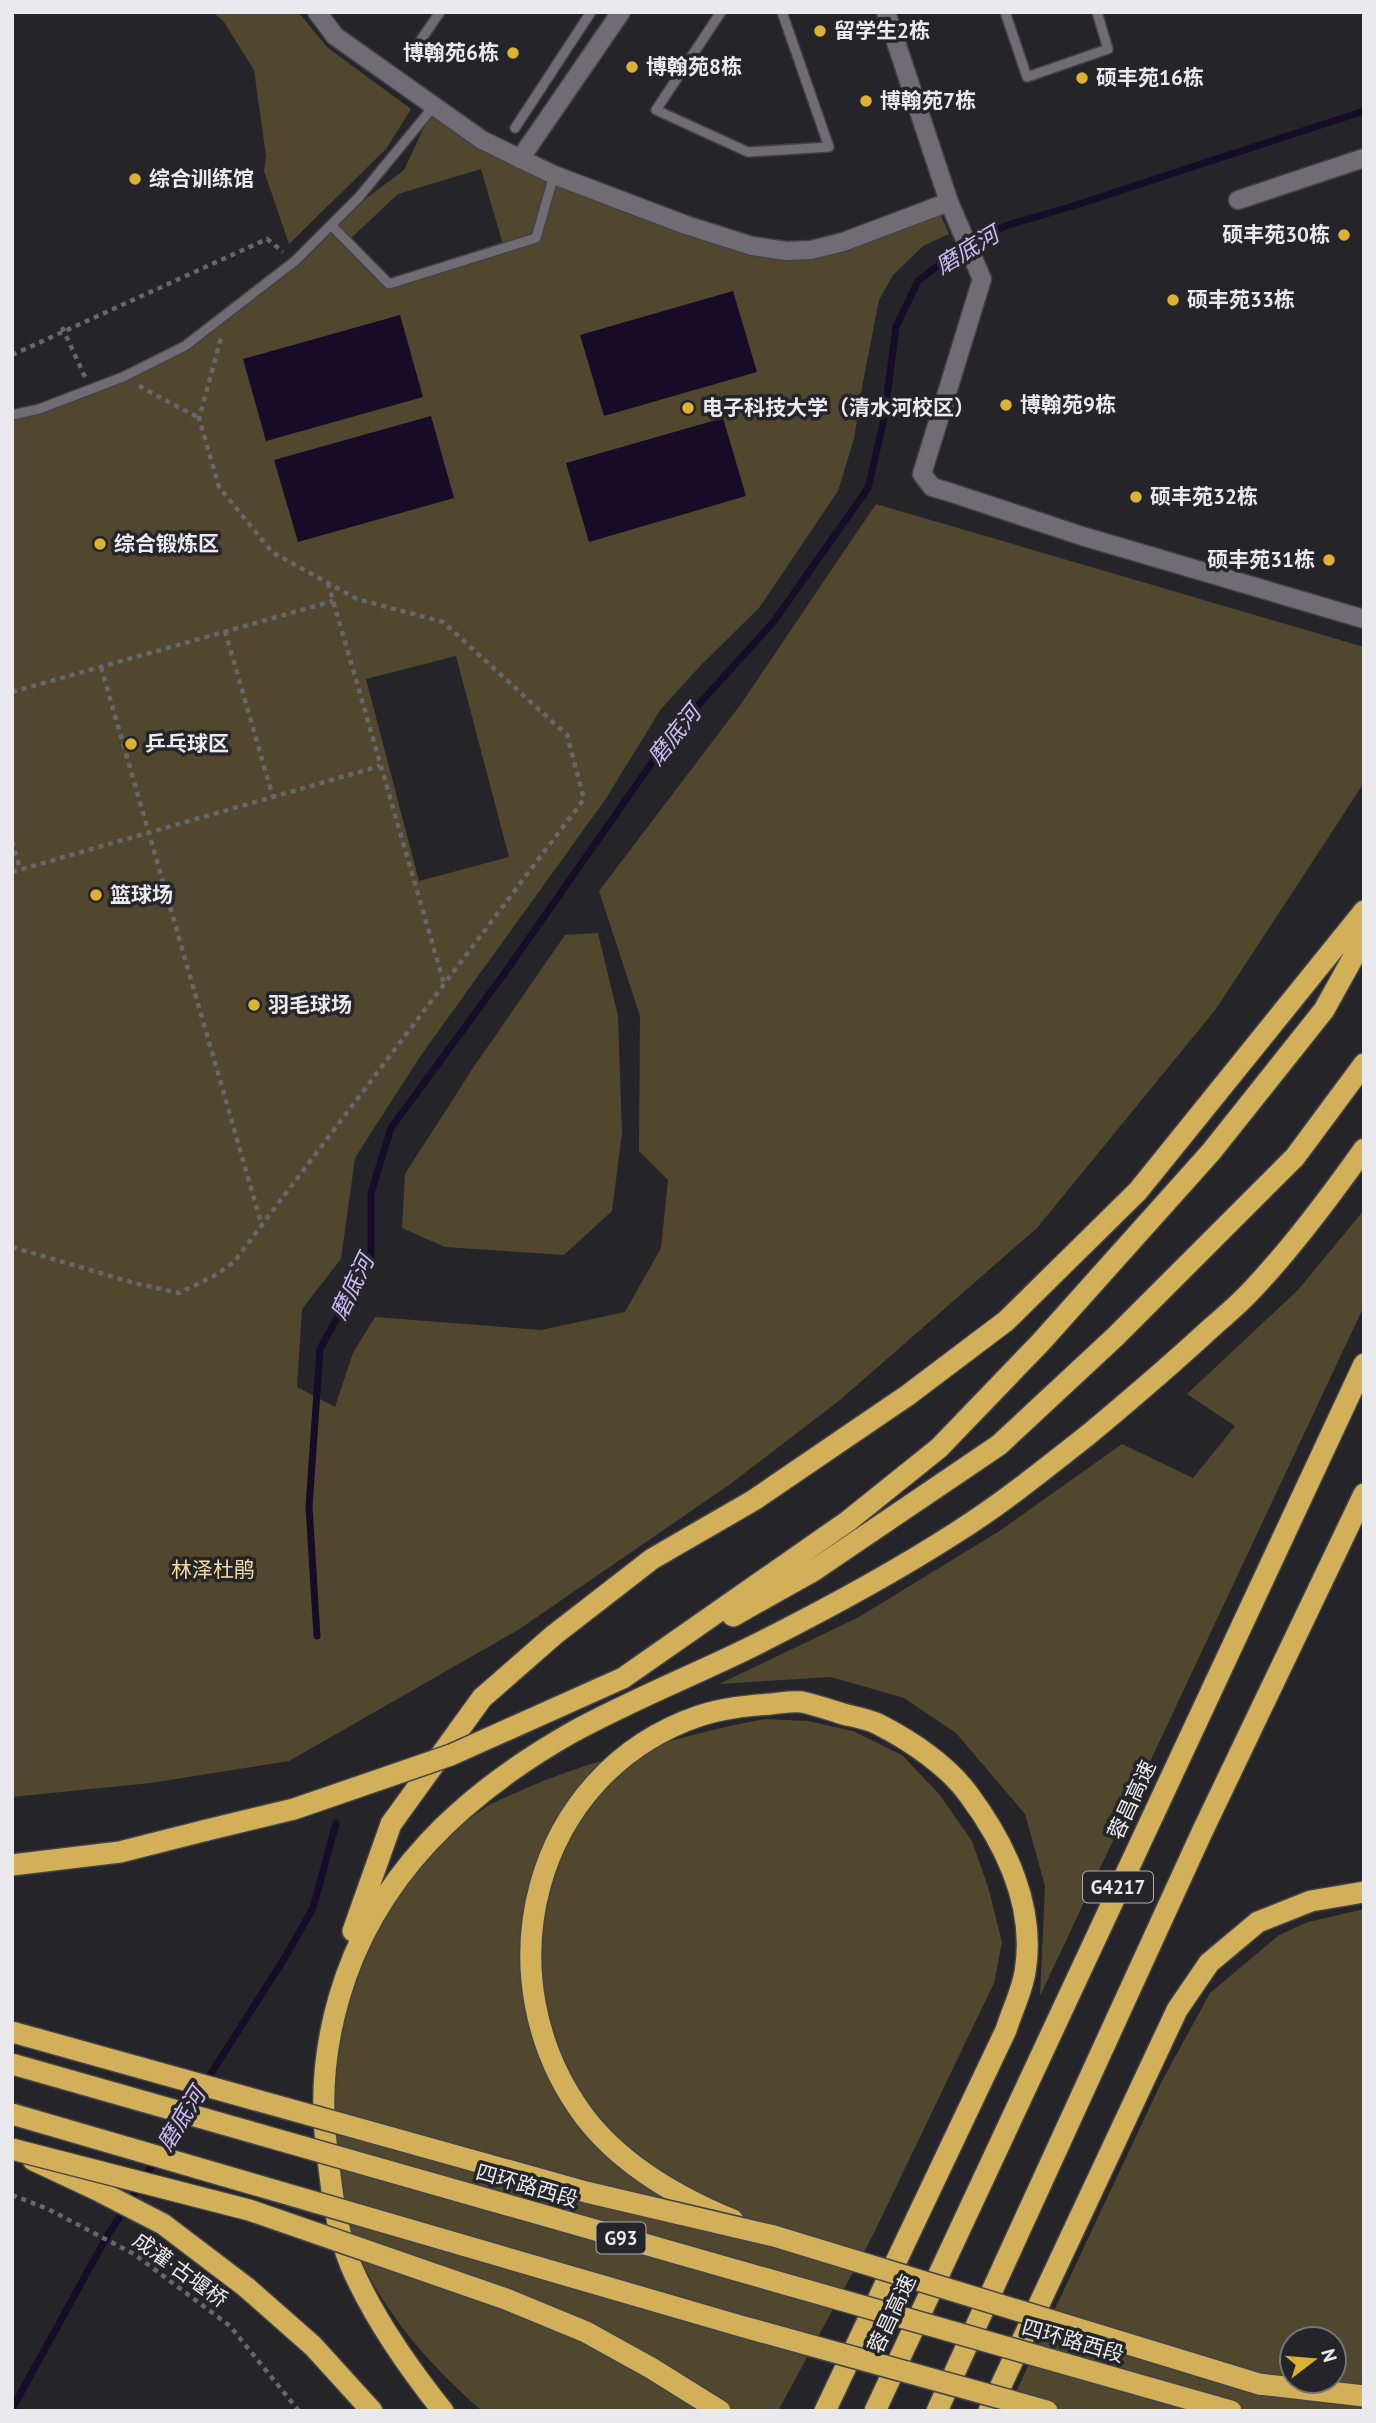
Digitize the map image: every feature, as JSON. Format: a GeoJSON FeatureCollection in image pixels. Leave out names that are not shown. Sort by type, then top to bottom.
{"type":"FeatureCollection","features":[{"type":"Feature","properties":{"kind":"highway"},"geometry":{"type":"LineString","coordinates":[[443,2411],[396,2349],[346,2250],[329,2170],[323,2109],[324,2074],[332,2025],[354,1928],[391,1824],[482,1698],[554,1635],[652,1559],[754,1500],[908,1395],[1006,1321],[1138,1191],[1364,911]]}},
{"type":"Feature","properties":{"kind":"highway"},"geometry":{"type":"LineString","coordinates":[[623,1678],[848,1521],[939,1448],[1041,1342],[1211,1152],[1324,1010],[1364,938]]}},
{"type":"Feature","properties":{"kind":"highway"},"geometry":{"type":"LineString","coordinates":[[12,1865],[120,1852],[294,1808],[451,1755],[623,1678],[813,1571],[999,1445],[1115,1337],[1295,1157],[1364,1064]]}},
{"type":"Feature","properties":{"kind":"highway"},"geometry":{"type":"LineString","coordinates":[[332,2025],[348,1968],[371,1918],[421,1848],[464,1807],[570,1734],[749,1648],[832,1604],[981,1516],[1058,1459],[1152,1383],[1251,1291],[1334,1191],[1364,1149]]}},
{"type":"Feature","properties":{"kind":"highway","name":"蓉昌高速"},"geometry":{"type":"LineString","coordinates":[[874,2411],[1364,1364]]}},
{"type":"Feature","properties":{"kind":"highway","name":"G4217"},"geometry":{"type":"LineString","coordinates":[[937,2411],[1203,1830],[1364,1494]]}},
{"type":"Feature","properties":{"kind":"highway"},"geometry":{"type":"LineString","coordinates":[[774,2236],[693,2203],[652,2179],[619,2152],[584,2116],[558,2074],[540,2029],[530,1984],[530,1936],[540,1886],[552,1848],[571,1815],[595,1784],[626,1755],[672,1725],[721,1709],[799,1702],[877,1723],[957,1779],[989,1822],[1016,1878],[1028,1935],[1025,1973],[1006,2030],[825,2411]]}},
{"type":"Feature","properties":{"kind":"highway"},"geometry":{"type":"LineString","coordinates":[[989,2411],[1177,2010],[1209,1963],[1258,1922],[1311,1901],[1364,1892]]}},
{"type":"Feature","properties":{"kind":"highway"},"geometry":{"type":"LineString","coordinates":[[12,2032],[586,2192],[774,2236],[1259,2384],[1360,2411]]}},
{"type":"Feature","properties":{"kind":"highway","name":"四环路西段"},"geometry":{"type":"LineString","coordinates":[[12,2064],[1231,2411]]}},
{"type":"Feature","properties":{"kind":"highway","name":"G93"},"geometry":{"type":"LineString","coordinates":[[12,2114],[737,2325],[1046,2411]]}},
{"type":"Feature","properties":{"kind":"highway"},"geometry":{"type":"LineString","coordinates":[[12,2150],[163,2224],[246,2287],[313,2346],[372,2411]]}},
{"type":"Feature","properties":{"kind":"highway"},"geometry":{"type":"LineString","coordinates":[[12,2150],[248,2210],[506,2299],[586,2332],[720,2411]]}},
{"type":"Feature","properties":{"kind":"highway"},"geometry":{"type":"LineString","coordinates":[[1259,2384],[1364,2396]]}},
{"type":"Feature","properties":{"kind":"street"},"geometry":{"type":"LineString","coordinates":[[317,12],[335,36],[482,140],[554,174],[686,225],[752,246],[786,251],[811,250],[952,209]]}},
{"type":"Feature","properties":{"kind":"street"},"geometry":{"type":"LineString","coordinates":[[520,159],[621,12]]}},
{"type":"Feature","properties":{"kind":"street"},"geometry":{"type":"LineString","coordinates":[[886,12],[952,209],[982,279],[922,474],[933,487],[1082,536],[1364,619]]}},
{"type":"Feature","properties":{"kind":"street"},"geometry":{"type":"LineString","coordinates":[[1238,200],[1364,158]]}},
{"type":"Feature","properties":{"kind":"lane"},"geometry":{"type":"LineString","coordinates":[[418,44],[440,12]]}},
{"type":"Feature","properties":{"kind":"lane"},"geometry":{"type":"LineString","coordinates":[[515,128],[591,12]]}},
{"type":"Feature","properties":{"kind":"lane"},"geometry":{"type":"LineString","coordinates":[[721,12],[656,110],[748,152],[829,147],[782,12]]}},
{"type":"Feature","properties":{"kind":"lane"},"geometry":{"type":"LineString","coordinates":[[1005,12],[1027,77],[1108,49],[1097,12]]}},
{"type":"Feature","properties":{"kind":"lane"},"geometry":{"type":"LineString","coordinates":[[12,415],[39,409],[123,377],[185,346],[295,261],[359,197],[435,106]]}},
{"type":"Feature","properties":{"kind":"lane"},"geometry":{"type":"LineString","coordinates":[[331,225],[389,284],[536,238],[554,174]]}},
{"type":"Feature","properties":{"kind":"path"},"geometry":{"type":"LineString","coordinates":[[12,355],[62,329],[267,239],[295,261]]}},
{"type":"Feature","properties":{"kind":"path"},"geometry":{"type":"LineString","coordinates":[[12,1247],[134,1283],[179,1293],[214,1276],[234,1262],[584,799],[567,735],[443,622],[357,599],[272,552],[219,487],[200,418],[227,313]]}},
{"type":"Feature","properties":{"kind":"path"},"geometry":{"type":"LineString","coordinates":[[62,329],[91,389]]}},
{"type":"Feature","properties":{"kind":"path"},"geometry":{"type":"LineString","coordinates":[[123,377],[200,418]]}},
{"type":"Feature","properties":{"kind":"path"},"geometry":{"type":"LineString","coordinates":[[328,583],[443,984]]}},
{"type":"Feature","properties":{"kind":"path"},"geometry":{"type":"LineString","coordinates":[[12,692],[333,601]]}},
{"type":"Feature","properties":{"kind":"path"},"geometry":{"type":"LineString","coordinates":[[225,632],[273,796]]}},
{"type":"Feature","properties":{"kind":"path"},"geometry":{"type":"LineString","coordinates":[[101,667],[262,1226]]}},
{"type":"Feature","properties":{"kind":"path"},"geometry":{"type":"LineString","coordinates":[[12,872],[380,766]]}},
{"type":"Feature","properties":{"kind":"path"},"geometry":{"type":"LineString","coordinates":[[12,841],[20,869]]}},
{"type":"Feature","properties":{"kind":"path","name":"成灌·古堰桥"},"geometry":{"type":"LineString","coordinates":[[12,2195],[48,2209],[145,2262],[230,2326],[299,2411]]}},
{"type":"Feature","properties":{"kind":"green space"},"geometry":{"type":"Polygon","coordinates":[[[213,12],[298,12],[328,48],[411,109],[386,149],[289,244],[264,171],[266,156],[254,70],[224,22],[213,12]]]}},
{"type":"Feature","properties":{"kind":"green space","name":"电子科技大学（清水河校区）"},"geometry":{"type":"Polygon","coordinates":[[[434,106],[520,159],[786,251],[937,207],[949,234],[923,246],[893,275],[879,300],[854,439],[838,491],[759,608],[661,709],[605,800],[419,1058],[355,1158],[341,1259],[302,1309],[297,1387],[335,1407],[353,1353],[375,1317],[541,1330],[625,1312],[661,1248],[668,1180],[639,1151],[640,1016],[599,891],[741,704],[876,504],[1364,647],[1364,783],[1216,1009],[1037,1228],[840,1400],[729,1485],[518,1630],[289,1761],[151,1783],[12,1797],[12,415],[39,409],[185,346],[295,261],[331,225],[404,170],[434,106]],[[481,169],[398,194],[348,241],[389,283],[504,248],[481,169]],[[456,656],[366,679],[419,881],[509,857],[456,656]]]}},
{"type":"Feature","properties":{"kind":"green space"},"geometry":{"type":"Polygon","coordinates":[[[598,933],[618,1016],[622,1133],[612,1211],[564,1255],[445,1247],[402,1228],[405,1174],[473,1068],[565,935],[598,933]]]}},
{"type":"Feature","properties":{"kind":"green space"},"geometry":{"type":"Polygon","coordinates":[[[1364,1210],[1364,1306],[1040,1996],[1045,1886],[1025,1814],[956,1733],[904,1698],[831,1677],[719,1684],[859,1617],[1001,1530],[1122,1444],[1193,1478],[1235,1426],[1187,1394],[1298,1290],[1364,1210]]]}},
{"type":"Feature","properties":{"kind":"green space"},"geometry":{"type":"Polygon","coordinates":[[[766,1719],[808,1721],[853,1731],[902,1755],[939,1794],[972,1841],[989,1890],[1002,1942],[994,1983],[872,2237],[778,2411],[482,2411],[443,2375],[408,2335],[365,2269],[350,2231],[333,2130],[335,2084],[341,2037],[353,1992],[370,1948],[393,1906],[420,1868],[452,1834],[489,1805],[545,1780],[600,1761],[697,1734],[766,1719]]]}},
{"type":"Feature","properties":{"kind":"green space"},"geometry":{"type":"Polygon","coordinates":[[[1364,1909],[1364,2411],[1007,2411],[1162,2081],[1210,1993],[1279,1935],[1308,1922],[1364,1909]]]}},
{"type":"Feature","properties":{"kind":"shaded area"},"geometry":{"type":"Polygon","coordinates":[[[733,291],[757,372],[604,416],[580,335],[733,291]]]}},
{"type":"Feature","properties":{"kind":"shaded area"},"geometry":{"type":"Polygon","coordinates":[[[400,315],[423,397],[266,441],[243,359],[400,315]]]}},
{"type":"Feature","properties":{"kind":"shaded area"},"geometry":{"type":"Polygon","coordinates":[[[431,416],[454,498],[298,542],[274,460],[431,416]]]}},
{"type":"Feature","properties":{"kind":"shaded area"},"geometry":{"type":"Polygon","coordinates":[[[723,418],[746,496],[589,542],[566,463],[723,418]]]}},
{"type":"Feature","properties":{"kind":"waterway","name":"磨底河"},"geometry":{"type":"LineString","coordinates":[[317,1636],[309,1507],[320,1349],[371,1256],[371,1193],[391,1128],[509,967],[672,734],[775,620],[868,488],[884,419],[896,327],[918,281],[953,254],[1005,226],[1364,111]]}},
{"type":"Feature","properties":{"kind":"waterway","name":"磨底河"},"geometry":{"type":"LineString","coordinates":[[12,2409],[106,2238],[284,1959],[313,1908],[336,1823]]}},
{"type":"Feature","properties":{"kind":"place","name":"留学生2栋"},"geometry":{"type":"Point","coordinates":[820,31]}},
{"type":"Feature","properties":{"kind":"place","name":"博翰苑6栋"},"geometry":{"type":"Point","coordinates":[513,53]}},
{"type":"Feature","properties":{"kind":"place","name":"博翰苑8栋"},"geometry":{"type":"Point","coordinates":[632,67]}},
{"type":"Feature","properties":{"kind":"place","name":"硕丰苑16栋"},"geometry":{"type":"Point","coordinates":[1082,78]}},
{"type":"Feature","properties":{"kind":"place","name":"博翰苑7栋"},"geometry":{"type":"Point","coordinates":[866,101]}},
{"type":"Feature","properties":{"kind":"place","name":"综合训练馆"},"geometry":{"type":"Point","coordinates":[135,179]}},
{"type":"Feature","properties":{"kind":"place","name":"硕丰苑30栋"},"geometry":{"type":"Point","coordinates":[1344,235]}},
{"type":"Feature","properties":{"kind":"place","name":"硕丰苑33栋"},"geometry":{"type":"Point","coordinates":[1173,300]}},
{"type":"Feature","properties":{"kind":"place","name":"博翰苑9栋"},"geometry":{"type":"Point","coordinates":[1006,405]}},
{"type":"Feature","properties":{"kind":"place","name":"电子科技大学（清水河校区）"},"geometry":{"type":"Point","coordinates":[688,408]}},
{"type":"Feature","properties":{"kind":"place","name":"硕丰苑32栋"},"geometry":{"type":"Point","coordinates":[1136,497]}},
{"type":"Feature","properties":{"kind":"place","name":"综合锻炼区"},"geometry":{"type":"Point","coordinates":[100,544]}},
{"type":"Feature","properties":{"kind":"place","name":"硕丰苑31栋"},"geometry":{"type":"Point","coordinates":[1329,560]}},
{"type":"Feature","properties":{"kind":"place","name":"乒乓球区"},"geometry":{"type":"Point","coordinates":[131,744]}},
{"type":"Feature","properties":{"kind":"place","name":"篮球场"},"geometry":{"type":"Point","coordinates":[96,895]}},
{"type":"Feature","properties":{"kind":"place","name":"羽毛球场"},"geometry":{"type":"Point","coordinates":[254,1005]}},
{"type":"Feature","properties":{"kind":"park label","name":"林泽杜鹃"},"geometry":{"type":"Point","coordinates":[213,1570]}}]}
